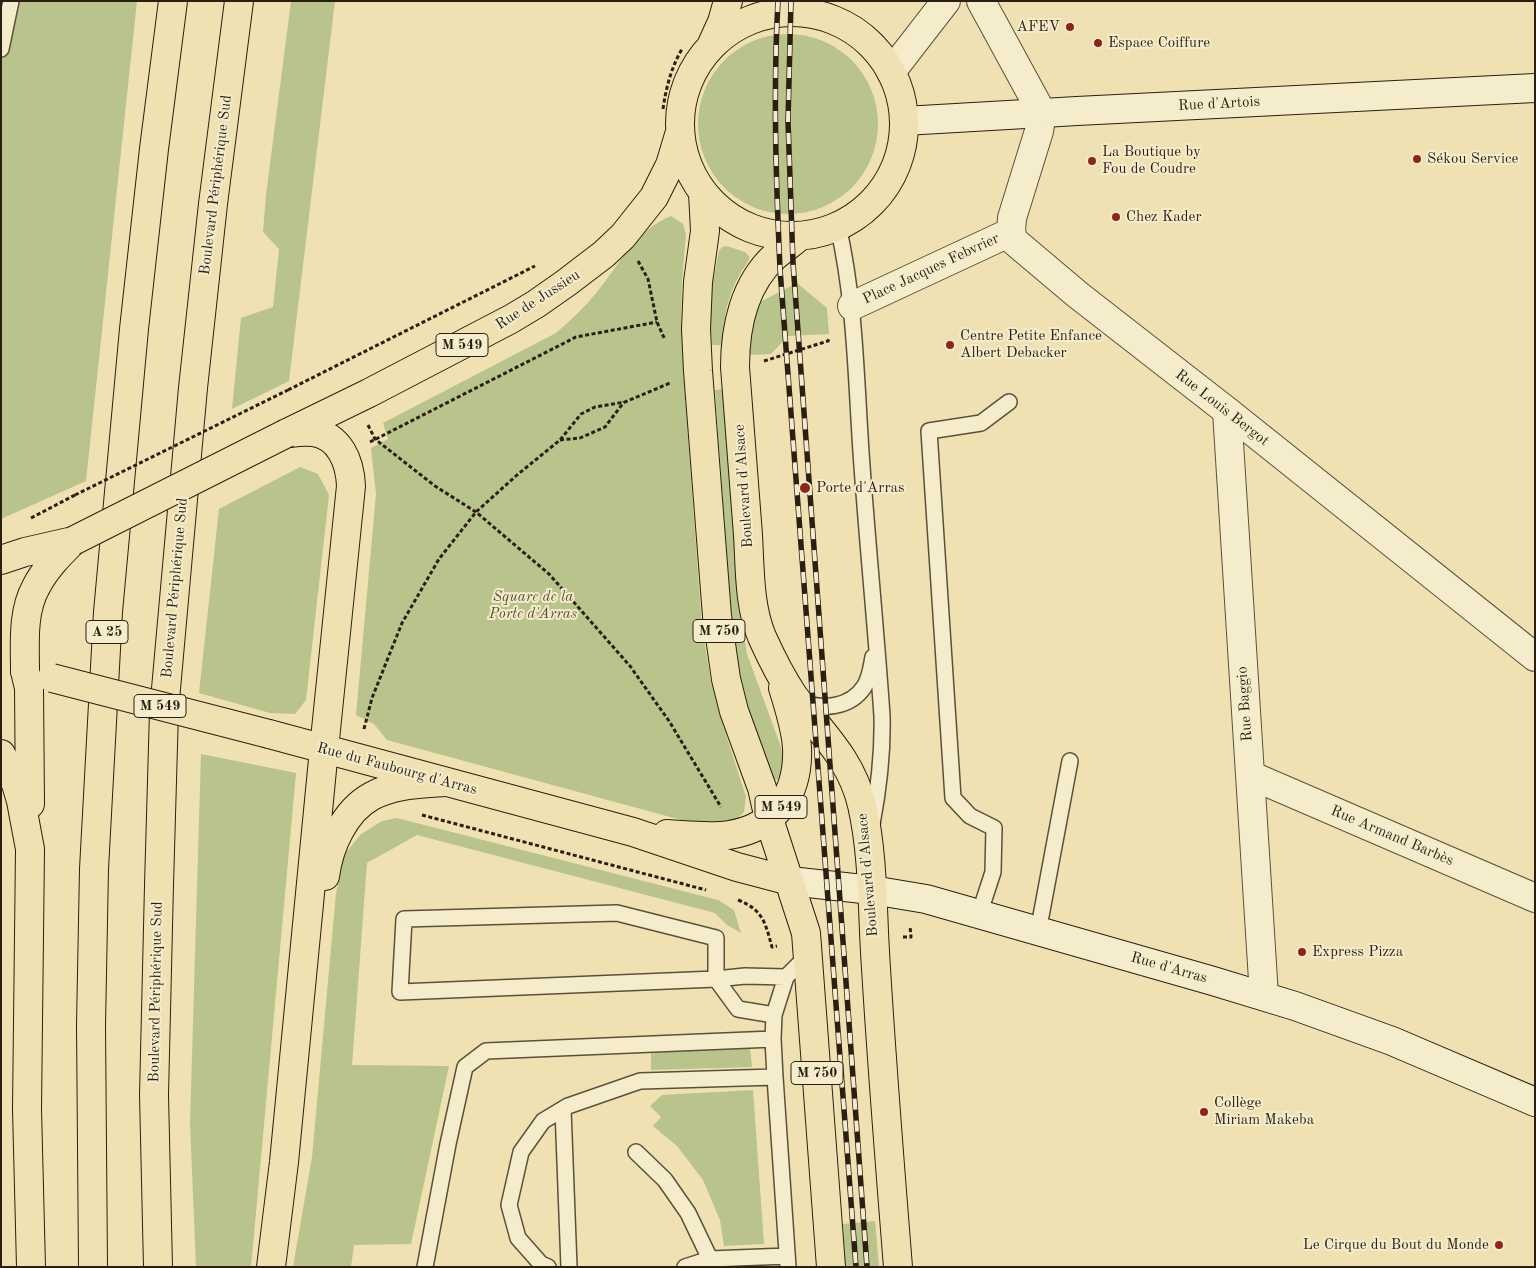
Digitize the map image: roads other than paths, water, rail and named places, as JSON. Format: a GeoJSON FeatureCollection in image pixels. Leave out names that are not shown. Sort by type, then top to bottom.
{"type":"FeatureCollection","features":[{"type":"Feature","properties":{"kind":"main road","name":"A 25"},"geometry":{"type":"LineString","coordinates":[[93,1267],[91,1025],[94,869],[108,612],[134,329],[173,1]]}},
{"type":"Feature","properties":{"kind":"main road","name":"Boulevard Périphérique Sud"},"geometry":{"type":"LineString","coordinates":[[158,1267],[154,1095],[164,711],[194,378],[213,204],[239,1]]}},
{"type":"Feature","properties":{"kind":"main road"},"geometry":{"type":"LineString","coordinates":[[700,44],[722,36],[754,18],[778,12],[803,12],[827,17],[849,28],[873,47],[891,72],[900,96],[904,121],[898,160],[887,184],[879,195],[861,213],[838,226],[820,233],[800,236],[776,236],[736,222],[718,209],[703,193],[687,165],[671,126],[680,110],[686,86],[697,64],[700,44],[722,22],[728,1]]}},
{"type":"Feature","properties":{"kind":"main road"},"geometry":{"type":"LineString","coordinates":[[846,1],[849,28]]}},
{"type":"Feature","properties":{"kind":"main road","name":"Rue de Jussieu"},"geometry":{"type":"LineString","coordinates":[[287,433],[512,319],[566,283],[604,254],[623,236],[654,197],[670,165],[671,126]]}},
{"type":"Feature","properties":{"kind":"main road","name":"M 750"},"geometry":{"type":"LineString","coordinates":[[703,193],[705,231],[698,282],[696,329],[717,616],[734,711],[762,788],[769,820],[806,933],[831,1267]]}},
{"type":"Feature","properties":{"kind":"main road","name":"Boulevard d'Alsace"},"geometry":{"type":"LineString","coordinates":[[800,236],[774,256],[758,278],[750,292],[736,334],[735,367],[752,588],[759,629],[771,657],[793,694],[846,763],[860,798],[868,845],[872,890],[875,966],[898,1267]]}},
{"type":"Feature","properties":{"kind":"main road"},"geometry":{"type":"LineString","coordinates":[[271,1267],[284,1162],[351,486],[347,461],[342,450],[333,441],[324,435],[313,432],[287,433]]}},
{"type":"Feature","properties":{"kind":"main road","name":"M 549"},"geometry":{"type":"LineString","coordinates":[[1,560],[17,554],[73,541],[287,433]]}},
{"type":"Feature","properties":{"kind":"main road"},"geometry":{"type":"LineString","coordinates":[[31,1267],[27,1109],[30,849],[29,688],[13,670],[26,624],[31,596],[44,573],[73,541]]}},
{"type":"Feature","properties":{"kind":"main road","name":"M 549"},"geometry":{"type":"LineString","coordinates":[[633,832],[727,836],[748,830],[769,820],[783,805],[791,791],[796,769],[797,747],[783,690],[771,657]]}},
{"type":"Feature","properties":{"kind":"main road","name":"Rue du Faubourg d'Arras"},"geometry":{"type":"LineString","coordinates":[[13,670],[52,678],[269,734],[633,832],[737,867],[790,881]]}},
{"type":"Feature","properties":{"kind":"main road"},"geometry":{"type":"LineString","coordinates":[[1,754],[16,784],[30,849]]}},
{"type":"Feature","properties":{"kind":"main road"},"geometry":{"type":"LineString","coordinates":[[284,1162],[304,1058],[323,886],[331,848],[338,832],[347,819],[371,796],[413,784],[444,782]]}},
{"type":"Feature","properties":{"kind":"street"},"geometry":{"type":"LineString","coordinates":[[891,72],[946,1]]}},
{"type":"Feature","properties":{"kind":"street"},"geometry":{"type":"LineString","coordinates":[[981,1],[1042,113],[1039,131],[1012,218],[1011,232]]}},
{"type":"Feature","properties":{"kind":"street","name":"Rue d'Artois"},"geometry":{"type":"LineString","coordinates":[[904,121],[1535,88]]}},
{"type":"Feature","properties":{"kind":"street","name":"Place Jacques Febvrier"},"geometry":{"type":"LineString","coordinates":[[852,306],[1011,232]]}},
{"type":"Feature","properties":{"kind":"street","name":"Rue Louis Bergot"},"geometry":{"type":"LineString","coordinates":[[1011,232],[1014,242],[1034,260],[1227,411],[1535,657]]}},
{"type":"Feature","properties":{"kind":"street","name":"Rue Baggio"},"geometry":{"type":"LineString","coordinates":[[1227,411],[1264,996]]}},
{"type":"Feature","properties":{"kind":"street","name":"Rue Armand Barbès"},"geometry":{"type":"LineString","coordinates":[[1250,775],[1535,898]]}},
{"type":"Feature","properties":{"kind":"street","name":"Rue d'Arras"},"geometry":{"type":"LineString","coordinates":[[790,881],[872,890],[926,899],[1264,996],[1392,1041],[1535,1102]]}},
{"type":"Feature","properties":{"kind":"lane"},"geometry":{"type":"LineString","coordinates":[[1,49],[11,1]]}},
{"type":"Feature","properties":{"kind":"lane"},"geometry":{"type":"LineString","coordinates":[[838,226],[845,256],[852,306],[883,738],[880,785],[868,845]]}},
{"type":"Feature","properties":{"kind":"lane"},"geometry":{"type":"LineString","coordinates":[[979,915],[993,872],[994,828],[970,816],[954,798],[929,431],[981,423],[1009,402]]}},
{"type":"Feature","properties":{"kind":"lane"},"geometry":{"type":"LineString","coordinates":[[799,702],[817,707],[833,706],[849,700],[857,694],[864,687],[868,678],[876,640]]}},
{"type":"Feature","properties":{"kind":"lane"},"geometry":{"type":"LineString","coordinates":[[1038,932],[1070,760]]}},
{"type":"Feature","properties":{"kind":"lane"},"geometry":{"type":"LineString","coordinates":[[774,1015],[738,1010],[716,979],[716,938],[617,914],[404,919],[400,992],[716,979],[745,976],[786,977]]}},
{"type":"Feature","properties":{"kind":"lane"},"geometry":{"type":"LineString","coordinates":[[686,1267],[710,1260],[788,1262],[775,1077],[774,1015],[786,977],[808,955]]}},
{"type":"Feature","properties":{"kind":"lane"},"geometry":{"type":"LineString","coordinates":[[426,1267],[448,1144],[465,1067],[486,1051],[773,1039]]}},
{"type":"Feature","properties":{"kind":"lane"},"geometry":{"type":"LineString","coordinates":[[548,1267],[542,1264],[518,1238],[509,1205],[521,1152],[543,1121],[568,1106],[640,1081],[775,1077]]}},
{"type":"Feature","properties":{"kind":"lane"},"geometry":{"type":"LineString","coordinates":[[563,1109],[570,1267]]}},
{"type":"Feature","properties":{"kind":"lane"},"geometry":{"type":"LineString","coordinates":[[636,1152],[664,1180],[688,1213],[710,1260]]}},
{"type":"Feature","properties":{"kind":"railway"},"geometry":{"type":"LineString","coordinates":[[778,1],[776,135],[780,269],[856,1267]]}},
{"type":"Feature","properties":{"kind":"railway"},"geometry":{"type":"LineString","coordinates":[[791,1],[788,121],[793,263],[867,1267]]}},
{"type":"Feature","properties":{"kind":"place","name":"AFEV"},"geometry":{"type":"Point","coordinates":[1070,27]}},
{"type":"Feature","properties":{"kind":"place","name":"Espace Coiffure"},"geometry":{"type":"Point","coordinates":[1098,43]}},
{"type":"Feature","properties":{"kind":"place","name":"Sékou Service"},"geometry":{"type":"Point","coordinates":[1417,159]}},
{"type":"Feature","properties":{"kind":"place","name":"La Boutique by Fou de Coudre"},"geometry":{"type":"Point","coordinates":[1092,161]}},
{"type":"Feature","properties":{"kind":"place","name":"Chez Kader"},"geometry":{"type":"Point","coordinates":[1116,217]}},
{"type":"Feature","properties":{"kind":"place","name":"Centre Petite Enfance Albert Debacker"},"geometry":{"type":"Point","coordinates":[950,345]}},
{"type":"Feature","properties":{"kind":"place","name":"Porte d'Arras"},"geometry":{"type":"Point","coordinates":[805,488]}},
{"type":"Feature","properties":{"kind":"place","name":"Express Pizza"},"geometry":{"type":"Point","coordinates":[1302,952]}},
{"type":"Feature","properties":{"kind":"place","name":"Collège Miriam Makeba"},"geometry":{"type":"Point","coordinates":[1204,1112]}},
{"type":"Feature","properties":{"kind":"place","name":"Le Cirque du Bout du Monde"},"geometry":{"type":"Point","coordinates":[1499,1245]}},
{"type":"Feature","properties":{"kind":"park label","name":"Square de la Porte d'Arras"},"geometry":{"type":"Point","coordinates":[533,606]}}]}
